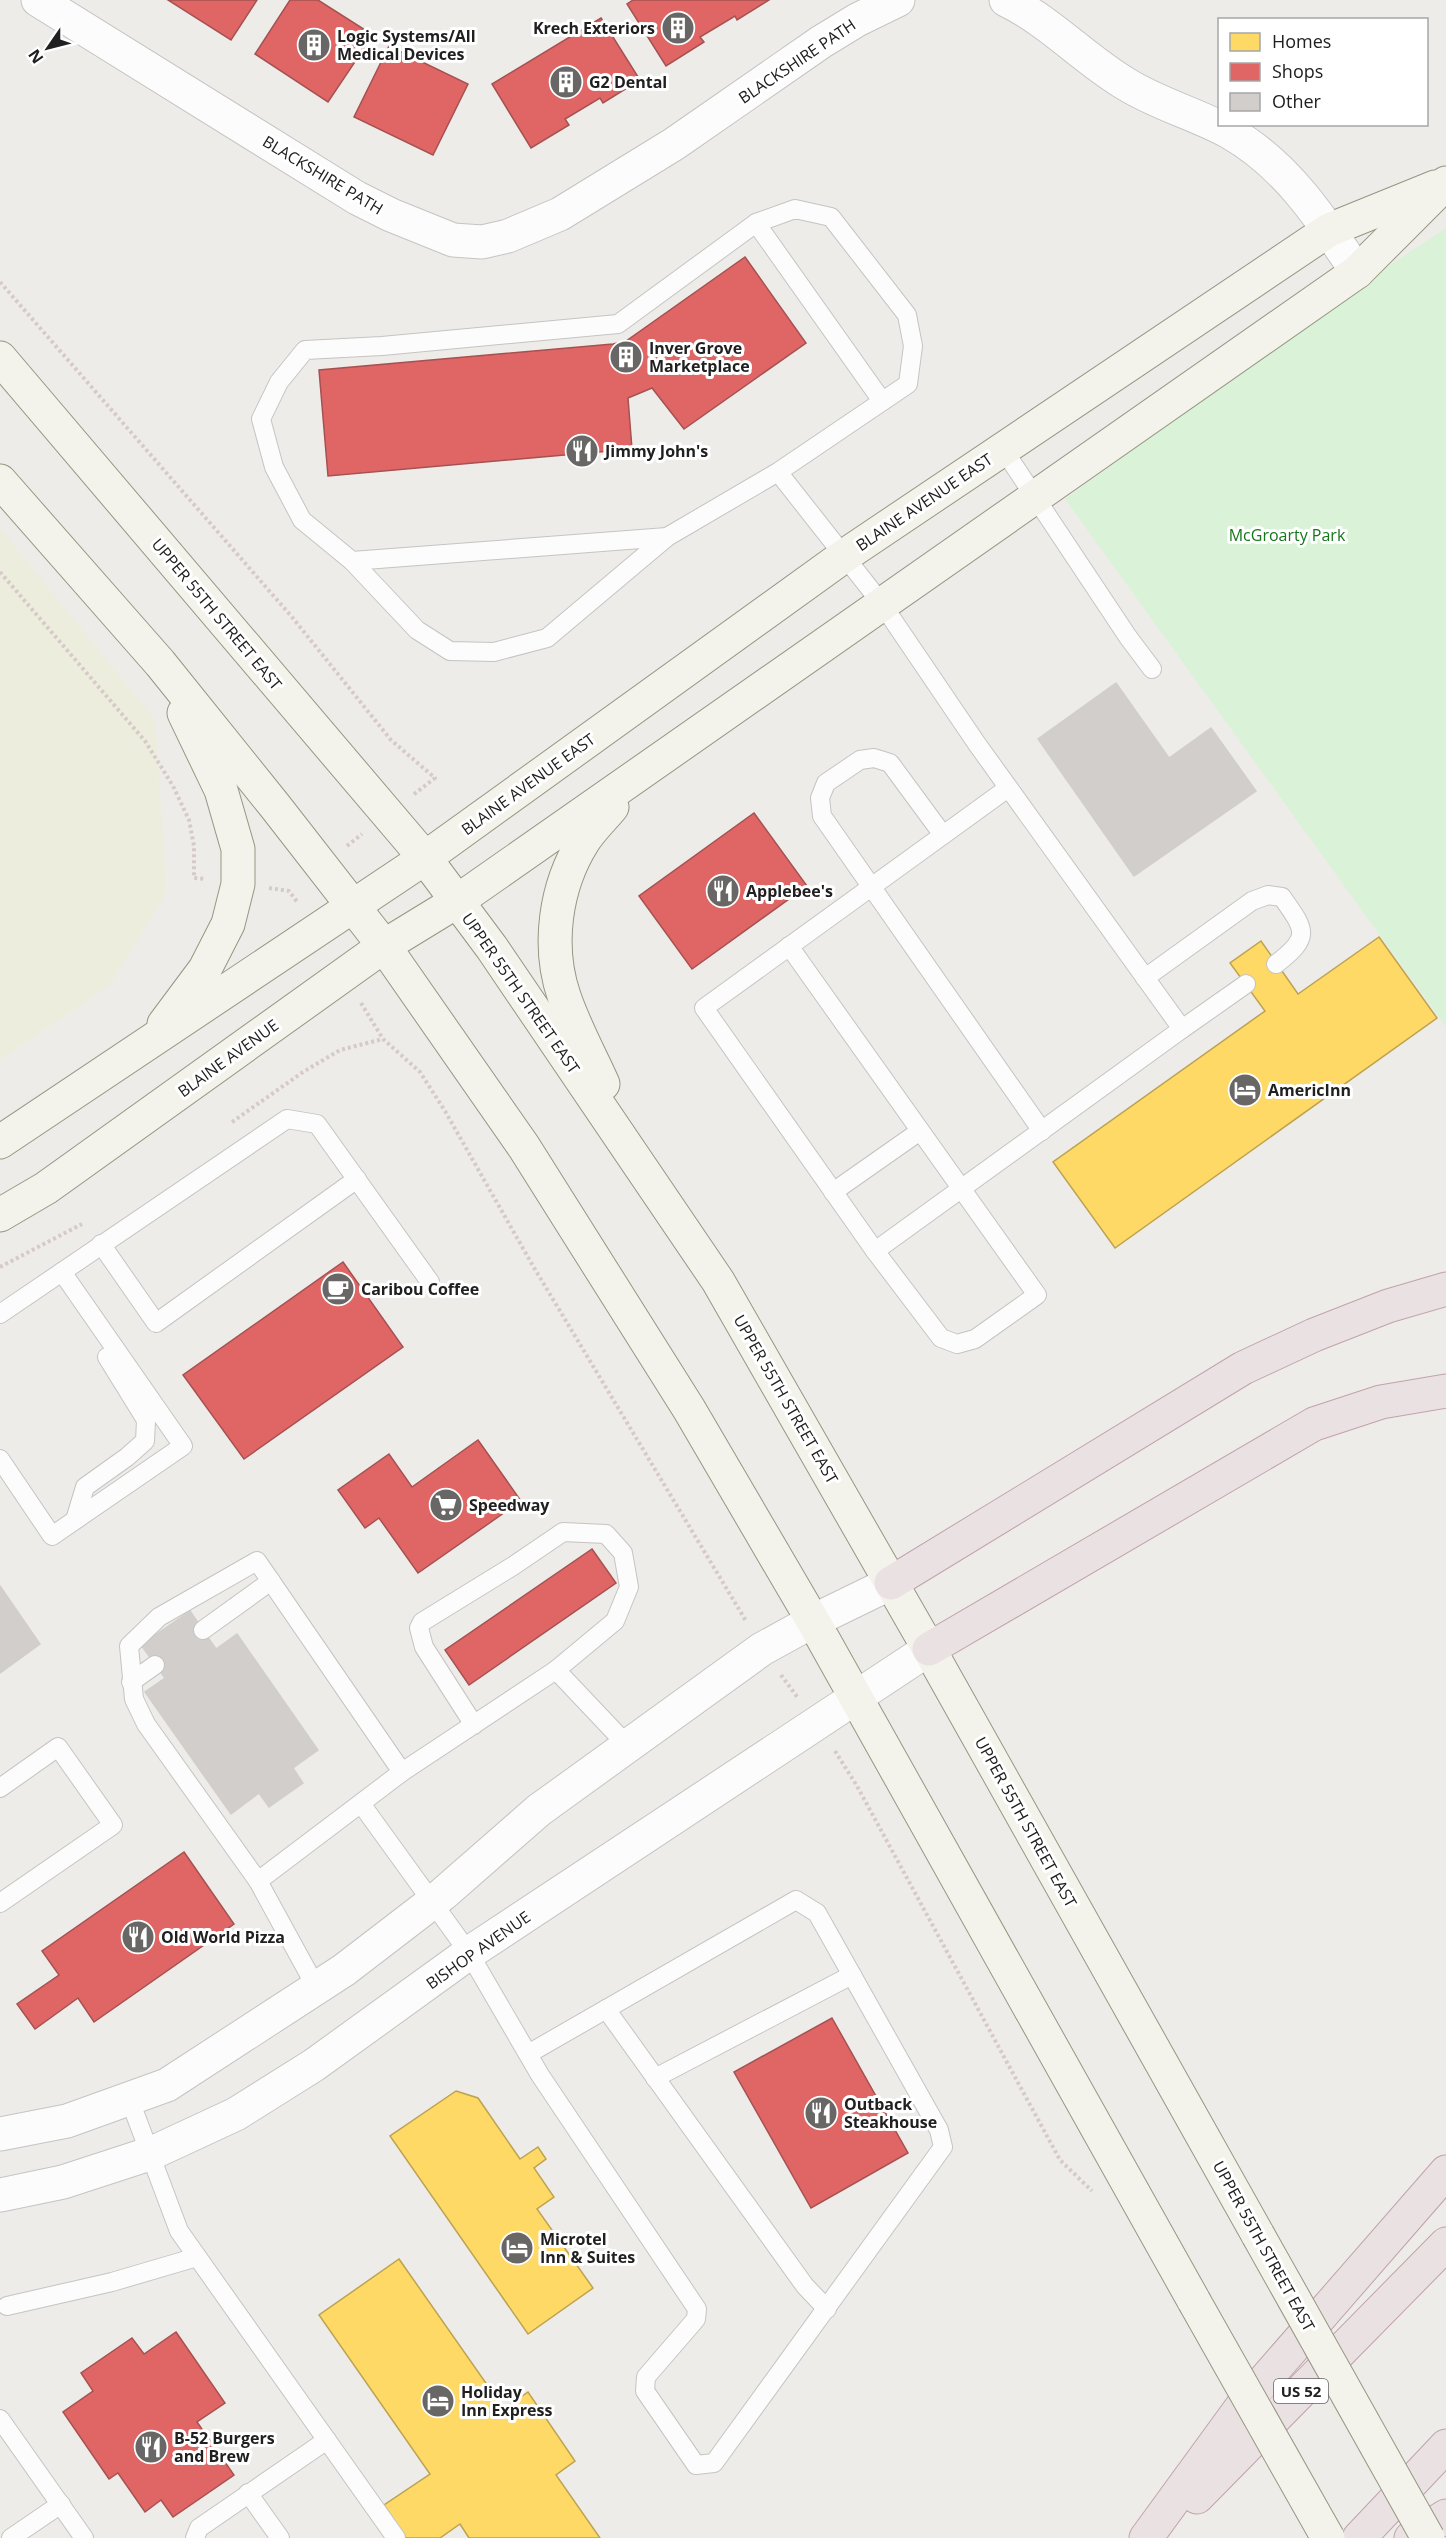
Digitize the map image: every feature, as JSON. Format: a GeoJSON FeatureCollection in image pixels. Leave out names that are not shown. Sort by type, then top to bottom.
{"type":"FeatureCollection","features":[{"type":"Feature","properties":{"kind":"highway"},"geometry":{"type":"LineString","coordinates":[[891,1583],[1243,1368],[1388,1306],[1446,1289]]}},
{"type":"Feature","properties":{"kind":"highway"},"geometry":{"type":"LineString","coordinates":[[929,1649],[1314,1424],[1381,1402],[1446,1391]]}},
{"type":"Feature","properties":{"kind":"highway"},"geometry":{"type":"LineString","coordinates":[[1146,2538],[1243,2405],[1446,2172]]}},
{"type":"Feature","properties":{"kind":"highway","name":"US 52"},"geometry":{"type":"LineString","coordinates":[[1156,2538],[1446,2244]]}},
{"type":"Feature","properties":{"kind":"highway"},"geometry":{"type":"LineString","coordinates":[[1359,2538],[1446,2446]]}},
{"type":"Feature","properties":{"kind":"highway"},"geometry":{"type":"LineString","coordinates":[[1411,2538],[1446,2516]]}},
{"type":"Feature","properties":{"kind":"street","name":"BLACKSHIRE PATH"},"geometry":{"type":"LineString","coordinates":[[38,0],[357,198],[390,215],[453,240],[482,242],[508,236],[560,214],[674,144],[821,42],[857,20],[898,0]]}},
{"type":"Feature","properties":{"kind":"street"},"geometry":{"type":"LineString","coordinates":[[1006,0],[1032,14],[1124,84],[1158,102],[1228,131],[1264,155],[1289,179],[1329,230],[1357,272]]}},
{"type":"Feature","properties":{"kind":"street","name":"BLAINE AVENUE EAST"},"geometry":{"type":"LineString","coordinates":[[425,858],[844,556],[1329,230],[1446,183]]}},
{"type":"Feature","properties":{"kind":"street","name":"BLAINE AVENUE EAST"},"geometry":{"type":"LineString","coordinates":[[456,902],[1357,272],[1446,183]]}},
{"type":"Feature","properties":{"kind":"street","name":"UPPER 55TH STREET EAST"},"geometry":{"type":"LineString","coordinates":[[0,358],[425,858],[492,948],[718,1281],[929,1649],[1428,2538]]}},
{"type":"Feature","properties":{"kind":"street"},"geometry":{"type":"LineString","coordinates":[[0,481],[160,663],[354,907],[384,946],[524,1148],[689,1409],[813,1621],[1328,2538]]}},
{"type":"Feature","properties":{"kind":"street"},"geometry":{"type":"LineString","coordinates":[[150,1044],[206,969],[228,924],[238,884],[238,849],[221,790],[160,663]]}},
{"type":"Feature","properties":{"kind":"street"},"geometry":{"type":"LineString","coordinates":[[639,774],[583,842],[566,881],[556,912],[554,935],[556,963],[564,996],[640,1165]]}},
{"type":"Feature","properties":{"kind":"street"},"geometry":{"type":"LineString","coordinates":[[0,1142],[150,1044],[425,858]]}},
{"type":"Feature","properties":{"kind":"street","name":"BLAINE AVENUE"},"geometry":{"type":"LineString","coordinates":[[0,1215],[46,1188],[384,946],[456,902]]}},
{"type":"Feature","properties":{"kind":"street"},"geometry":{"type":"LineString","coordinates":[[0,2134],[67,2121],[167,2085],[344,1970],[431,1902],[539,1810],[762,1649],[891,1583]]}},
{"type":"Feature","properties":{"kind":"street","name":"BISHOP AVENUE"},"geometry":{"type":"LineString","coordinates":[[0,2195],[63,2182],[152,2153],[236,2114],[314,2065],[469,1953],[929,1649]]}},
{"type":"Feature","properties":{"kind":"lane"},"geometry":{"type":"LineString","coordinates":[[795,209],[831,217],[906,315],[913,346],[908,384],[882,401],[777,472],[667,537],[547,638],[494,652],[450,651],[417,630],[352,561],[302,520],[274,467],[261,419],[279,382],[305,350],[382,346],[618,324],[756,223],[795,209]]}},
{"type":"Feature","properties":{"kind":"lane"},"geometry":{"type":"LineString","coordinates":[[756,223],[882,401]]}},
{"type":"Feature","properties":{"kind":"lane"},"geometry":{"type":"LineString","coordinates":[[1003,449],[1152,669]]}},
{"type":"Feature","properties":{"kind":"lane"},"geometry":{"type":"LineString","coordinates":[[777,472],[882,604],[1008,788],[1182,1029]]}},
{"type":"Feature","properties":{"kind":"lane"},"geometry":{"type":"LineString","coordinates":[[352,561],[667,537]]}},
{"type":"Feature","properties":{"kind":"lane"},"geometry":{"type":"LineString","coordinates":[[943,835],[890,763],[874,758],[861,760],[826,783],[820,798],[822,816],[1042,1131]]}},
{"type":"Feature","properties":{"kind":"lane"},"geometry":{"type":"LineString","coordinates":[[789,946],[1037,1295],[975,1339],[957,1344],[941,1338],[875,1251],[704,1008],[789,946],[1008,788]]}},
{"type":"Feature","properties":{"kind":"lane"},"geometry":{"type":"LineString","coordinates":[[1146,978],[1252,901],[1268,895],[1282,897],[1300,922],[1302,935],[1298,947],[1276,963]]}},
{"type":"Feature","properties":{"kind":"lane"},"geometry":{"type":"LineString","coordinates":[[875,1251],[1246,984]]}},
{"type":"Feature","properties":{"kind":"lane"},"geometry":{"type":"LineString","coordinates":[[0,1314],[287,1119],[317,1124],[430,1282]]}},
{"type":"Feature","properties":{"kind":"lane"},"geometry":{"type":"LineString","coordinates":[[833,1192],[920,1131]]}},
{"type":"Feature","properties":{"kind":"lane"},"geometry":{"type":"LineString","coordinates":[[101,1244],[156,1323],[357,1179]]}},
{"type":"Feature","properties":{"kind":"lane"},"geometry":{"type":"LineString","coordinates":[[0,1459],[52,1536],[183,1446],[62,1272]]}},
{"type":"Feature","properties":{"kind":"lane"},"geometry":{"type":"LineString","coordinates":[[75,1520],[85,1486],[127,1457],[144,1441],[146,1419],[86,1327],[87,1306]]}},
{"type":"Feature","properties":{"kind":"lane"},"geometry":{"type":"LineString","coordinates":[[258,1881],[362,1805],[402,1772],[474,1725],[556,1670],[615,1621],[629,1587],[623,1553],[606,1534],[563,1532],[422,1622],[419,1628],[424,1647],[474,1725]]}},
{"type":"Feature","properties":{"kind":"lane"},"geometry":{"type":"LineString","coordinates":[[316,1987],[258,1881],[146,1724],[134,1699],[129,1646],[145,1628],[159,1617],[257,1561],[402,1772]]}},
{"type":"Feature","properties":{"kind":"lane"},"geometry":{"type":"LineString","coordinates":[[203,1630],[271,1581]]}},
{"type":"Feature","properties":{"kind":"lane"},"geometry":{"type":"LineString","coordinates":[[131,1682],[155,1665]]}},
{"type":"Feature","properties":{"kind":"lane"},"geometry":{"type":"LineString","coordinates":[[556,1670],[628,1746]]}},
{"type":"Feature","properties":{"kind":"lane"},"geometry":{"type":"LineString","coordinates":[[0,1788],[58,1748],[113,1825],[0,1903]]}},
{"type":"Feature","properties":{"kind":"lane"},"geometry":{"type":"LineString","coordinates":[[362,1805],[469,1953],[528,2054],[697,2309],[696,2319],[646,2377],[645,2391],[696,2465],[714,2463],[943,2148],[939,2130],[817,1913],[796,1900],[528,2054]]}},
{"type":"Feature","properties":{"kind":"lane"},"geometry":{"type":"LineString","coordinates":[[655,2078],[852,1975]]}},
{"type":"Feature","properties":{"kind":"lane"},"geometry":{"type":"LineString","coordinates":[[606,2009],[805,2286],[827,2309]]}},
{"type":"Feature","properties":{"kind":"lane"},"geometry":{"type":"LineString","coordinates":[[129,2098],[152,2153],[179,2231],[396,2538]]}},
{"type":"Feature","properties":{"kind":"lane"},"geometry":{"type":"LineString","coordinates":[[7,2306],[112,2282],[197,2257]]}},
{"type":"Feature","properties":{"kind":"lane"},"geometry":{"type":"LineString","coordinates":[[0,2418],[84,2538]]}},
{"type":"Feature","properties":{"kind":"lane"},"geometry":{"type":"LineString","coordinates":[[195,2538],[199,2528],[327,2440]]}},
{"type":"Feature","properties":{"kind":"lane"},"geometry":{"type":"LineString","coordinates":[[248,2493],[280,2538]]}},
{"type":"Feature","properties":{"kind":"lane"},"geometry":{"type":"LineString","coordinates":[[10,2538],[60,2505]]}},
{"type":"Feature","properties":{"kind":"path"},"geometry":{"type":"LineString","coordinates":[[0,572],[145,741],[173,786],[189,820],[194,846],[194,878],[289,891],[318,931]]}},
{"type":"Feature","properties":{"kind":"path"},"geometry":{"type":"LineString","coordinates":[[344,975],[383,1039],[420,1072],[445,1111],[533,1266],[762,1649],[817,1724],[857,1786],[1060,2160],[1099,2197]]}},
{"type":"Feature","properties":{"kind":"green space","name":"McGroarty Park"},"geometry":{"type":"Polygon","coordinates":[[[1446,228],[1446,1027],[1065,499],[1393,263],[1446,228]]]}},
{"type":"Feature","properties":{"kind":"green space"},"geometry":{"type":"Polygon","coordinates":[[[0,528],[155,720],[167,892],[110,985],[0,1060],[0,528]]]}},
{"type":"Feature","properties":{"kind":"building: Homes","name":"AmericInn"},"geometry":{"type":"Polygon","coordinates":[[[1379,937],[1437,1018],[1115,1248],[1053,1162],[1265,1011],[1230,963],[1261,941],[1298,994],[1379,937]]]}},
{"type":"Feature","properties":{"kind":"building: Homes","name":"Microtel Inn & Suites"},"geometry":{"type":"Polygon","coordinates":[[[456,2091],[478,2098],[520,2159],[538,2147],[546,2159],[534,2168],[554,2197],[537,2209],[593,2288],[528,2334],[390,2136],[456,2091]]]}},
{"type":"Feature","properties":{"kind":"building: Homes","name":"Holiday Inn Express"},"geometry":{"type":"Polygon","coordinates":[[[399,2259],[504,2409],[528,2392],[575,2461],[556,2475],[600,2538],[469,2538],[460,2524],[440,2538],[406,2538],[384,2505],[430,2474],[319,2315],[399,2259]]]}},
{"type":"Feature","properties":{"kind":"building: Shops"},"geometry":{"type":"Polygon","coordinates":[[[168,0],[257,0],[231,40],[168,0]]]}},
{"type":"Feature","properties":{"kind":"building: Shops","name":"Logic Systems/All Medical Devices"},"geometry":{"type":"Polygon","coordinates":[[[290,0],[318,0],[373,35],[328,102],[255,54],[290,0]]]}},
{"type":"Feature","properties":{"kind":"building: Shops","name":"Krech Exteriors"},"geometry":{"type":"Polygon","coordinates":[[[633,0],[769,0],[737,20],[735,16],[700,37],[704,42],[666,66],[627,4],[633,0]]]}},
{"type":"Feature","properties":{"kind":"building: Shops","name":"G2 Dental"},"geometry":{"type":"Polygon","coordinates":[[[601,18],[640,80],[603,103],[600,98],[565,119],[569,125],[531,148],[492,84],[601,18]]]}},
{"type":"Feature","properties":{"kind":"building: Shops"},"geometry":{"type":"Polygon","coordinates":[[[389,46],[468,84],[433,155],[354,117],[389,46]]]}},
{"type":"Feature","properties":{"kind":"building: Shops","name":"Inver Grove Marketplace"},"geometry":{"type":"Polygon","coordinates":[[[745,257],[806,343],[684,429],[652,388],[628,398],[632,449],[328,476],[319,370],[626,341],[745,257]]]}},
{"type":"Feature","properties":{"kind":"building: Shops","name":"Applebee's"},"geometry":{"type":"Polygon","coordinates":[[[754,813],[807,886],[692,969],[639,896],[754,813]]]}},
{"type":"Feature","properties":{"kind":"building: Shops"},"geometry":{"type":"Polygon","coordinates":[[[343,1262],[403,1347],[244,1459],[183,1375],[343,1262]]]}},
{"type":"Feature","properties":{"kind":"building: Shops"},"geometry":{"type":"Polygon","coordinates":[[[478,1440],[521,1501],[418,1573],[379,1518],[365,1528],[338,1490],[389,1454],[412,1487],[478,1440]]]}},
{"type":"Feature","properties":{"kind":"building: Shops"},"geometry":{"type":"Polygon","coordinates":[[[592,1549],[616,1583],[469,1685],[445,1650],[592,1549]]]}},
{"type":"Feature","properties":{"kind":"building: Shops","name":"Old World Pizza"},"geometry":{"type":"Polygon","coordinates":[[[184,1852],[234,1924],[94,2022],[78,1998],[35,2029],[17,2004],[59,1975],[42,1951],[184,1852]]]}},
{"type":"Feature","properties":{"kind":"building: Shops","name":"Outback Steakhouse"},"geometry":{"type":"Polygon","coordinates":[[[832,2018],[908,2153],[811,2208],[734,2072],[832,2018]]]}},
{"type":"Feature","properties":{"kind":"building: Shops","name":"B-52 Burgers and Brew"},"geometry":{"type":"Polygon","coordinates":[[[176,2332],[225,2403],[197,2422],[234,2475],[173,2517],[161,2500],[145,2512],[118,2473],[109,2479],[63,2412],[93,2391],[81,2373],[132,2338],[144,2354],[176,2332]]]}},
{"type":"Feature","properties":{"kind":"building: Other"},"geometry":{"type":"Polygon","coordinates":[[[1116,683],[1169,758],[1211,728],[1256,791],[1134,876],[1038,739],[1116,683]]]}},
{"type":"Feature","properties":{"kind":"building: Other"},"geometry":{"type":"Polygon","coordinates":[[[0,1586],[40,1644],[0,1673],[0,1586]]]}},
{"type":"Feature","properties":{"kind":"building: Other"},"geometry":{"type":"Polygon","coordinates":[[[190,1611],[216,1649],[237,1634],[318,1750],[293,1768],[303,1783],[269,1807],[259,1793],[231,1814],[145,1692],[165,1678],[141,1645],[190,1611]]]}},
{"type":"Feature","properties":{"kind":"place","name":"Krech Exteriors"},"geometry":{"type":"Point","coordinates":[678,28]}},
{"type":"Feature","properties":{"kind":"place","name":"Logic Systems/All Medical Devices"},"geometry":{"type":"Point","coordinates":[314,45]}},
{"type":"Feature","properties":{"kind":"place","name":"G2 Dental"},"geometry":{"type":"Point","coordinates":[566,82]}},
{"type":"Feature","properties":{"kind":"place","name":"Inver Grove Marketplace"},"geometry":{"type":"Point","coordinates":[626,357]}},
{"type":"Feature","properties":{"kind":"place","name":"Jimmy John's"},"geometry":{"type":"Point","coordinates":[582,451]}},
{"type":"Feature","properties":{"kind":"place","name":"Applebee's"},"geometry":{"type":"Point","coordinates":[723,891]}},
{"type":"Feature","properties":{"kind":"place","name":"AmericInn"},"geometry":{"type":"Point","coordinates":[1245,1090]}},
{"type":"Feature","properties":{"kind":"place","name":"Caribou Coffee"},"geometry":{"type":"Point","coordinates":[338,1289]}},
{"type":"Feature","properties":{"kind":"place","name":"Speedway"},"geometry":{"type":"Point","coordinates":[446,1505]}},
{"type":"Feature","properties":{"kind":"place","name":"Old World Pizza"},"geometry":{"type":"Point","coordinates":[138,1937]}},
{"type":"Feature","properties":{"kind":"place","name":"Outback Steakhouse"},"geometry":{"type":"Point","coordinates":[821,2113]}},
{"type":"Feature","properties":{"kind":"place","name":"Microtel Inn & Suites"},"geometry":{"type":"Point","coordinates":[517,2248]}},
{"type":"Feature","properties":{"kind":"place","name":"Holiday Inn Express"},"geometry":{"type":"Point","coordinates":[438,2401]}},
{"type":"Feature","properties":{"kind":"place","name":"B-52 Burgers and Brew"},"geometry":{"type":"Point","coordinates":[151,2447]}}]}
